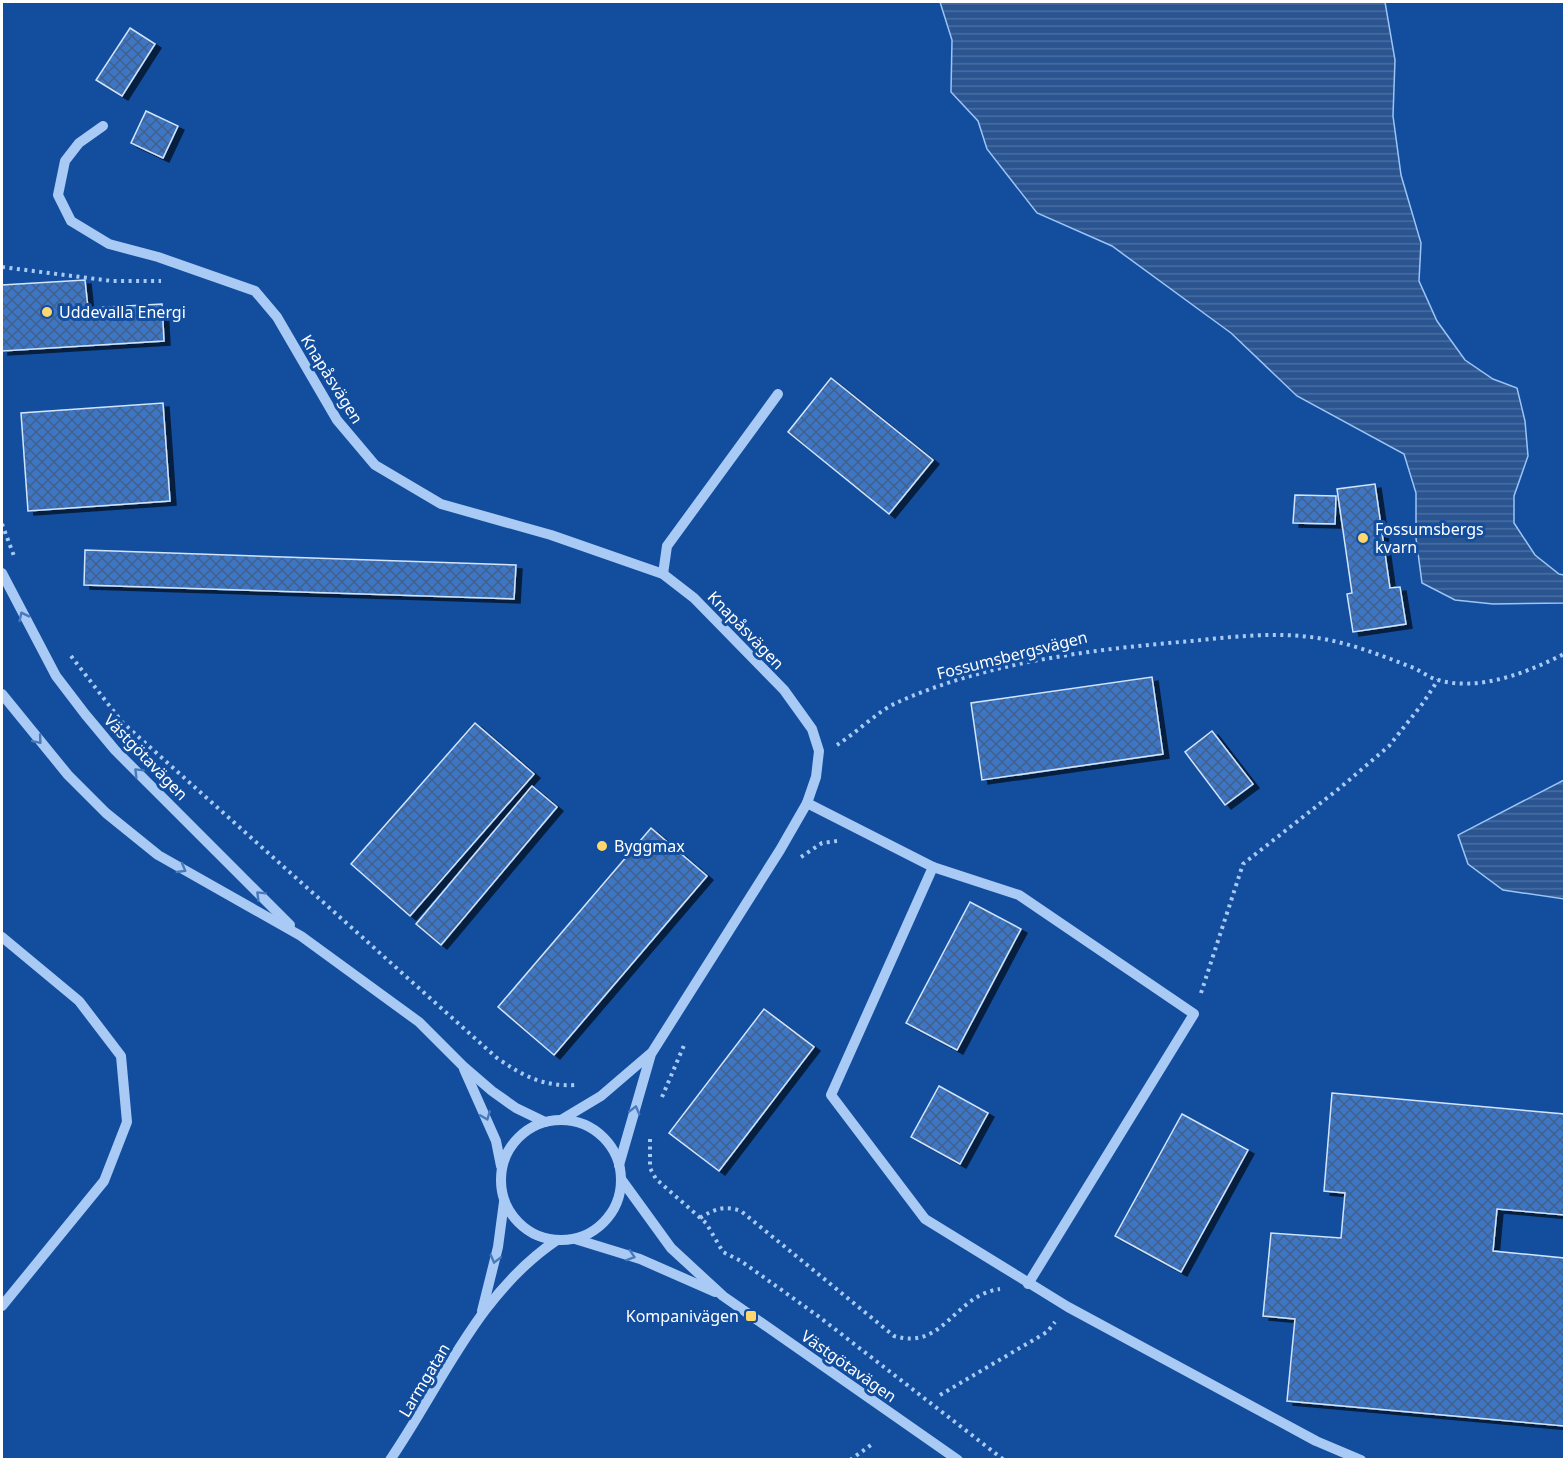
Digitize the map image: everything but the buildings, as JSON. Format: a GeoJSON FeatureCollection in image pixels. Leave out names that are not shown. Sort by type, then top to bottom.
{"type":"FeatureCollection","features":[{"type":"Feature","properties":{"kind":"street","name":"Knapåsvägen"},"geometry":{"type":"LineString","coordinates":[[103,126],[79,143],[65,161],[58,195],[71,221],[109,244],[195,269],[255,291],[276,317],[337,420],[375,465],[441,504],[552,535],[663,574],[693,598],[784,690],[805,716],[819,751]]}},
{"type":"Feature","properties":{"kind":"street"},"geometry":{"type":"LineString","coordinates":[[663,574],[667,546],[778,394]]}},
{"type":"Feature","properties":{"kind":"street","name":"Västgötavägen"},"geometry":{"type":"LineString","coordinates":[[2,573],[56,676],[85,714],[115,750],[301,936]]}},
{"type":"Feature","properties":{"kind":"street","name":"Västgötavägen"},"geometry":{"type":"LineString","coordinates":[[2,694],[68,775],[115,820],[158,855],[301,936],[419,1022],[463,1066],[516,1108],[545,1122]]}},
{"type":"Feature","properties":{"kind":"street"},"geometry":{"type":"LineString","coordinates":[[619,1165],[651,1054],[780,850],[807,802],[816,777],[819,751]]}},
{"type":"Feature","properties":{"kind":"street"},"geometry":{"type":"LineString","coordinates":[[807,802],[933,867],[1019,895],[1194,1014],[1028,1284]]}},
{"type":"Feature","properties":{"kind":"street"},"geometry":{"type":"LineString","coordinates":[[933,867],[831,1095],[925,1219],[1068,1307],[1316,1441],[1361,1460]]}},
{"type":"Feature","properties":{"kind":"street"},"geometry":{"type":"LineString","coordinates":[[2,937],[79,1001],[122,1056],[127,1122],[104,1181],[2,1306]]}},
{"type":"Feature","properties":{"kind":"street"},"geometry":{"type":"LineString","coordinates":[[561,1120],[601,1096],[651,1054]]}},
{"type":"Feature","properties":{"kind":"street","name":"Västgötavägen"},"geometry":{"type":"LineString","coordinates":[[463,1066],[496,1141],[501,1168]]}},
{"type":"Feature","properties":{"kind":"street"},"geometry":{"type":"LineString","coordinates":[[561,1120],[577,1122],[597,1133],[613,1151],[619,1165],[621,1179],[619,1195],[613,1210],[590,1233],[575,1239],[557,1240],[540,1237],[525,1229],[513,1217],[504,1202],[501,1168],[507,1152],[530,1128],[545,1122],[561,1120]]}},
{"type":"Feature","properties":{"kind":"street","name":"Västgötavägen"},"geometry":{"type":"LineString","coordinates":[[621,1179],[671,1248],[723,1296],[958,1460]]}},
{"type":"Feature","properties":{"kind":"street","name":"Larmgatan"},"geometry":{"type":"LineString","coordinates":[[481,1314],[498,1247],[504,1202]]}},
{"type":"Feature","properties":{"kind":"street","name":"Västgötavägen"},"geometry":{"type":"LineString","coordinates":[[575,1239],[640,1259],[723,1296]]}},
{"type":"Feature","properties":{"kind":"street","name":"Larmgatan"},"geometry":{"type":"LineString","coordinates":[[390,1460],[481,1314],[513,1276],[557,1240]]}},
{"type":"Feature","properties":{"kind":"path"},"geometry":{"type":"LineString","coordinates":[[2,267],[111,280],[165,282],[195,269]]}},
{"type":"Feature","properties":{"kind":"path"},"geometry":{"type":"LineString","coordinates":[[2,524],[16,559]]}},
{"type":"Feature","properties":{"kind":"path","name":"Fossumsbergsvägen"},"geometry":{"type":"LineString","coordinates":[[819,751],[835,746],[893,704],[919,694],[984,674],[1099,649],[1256,635],[1310,637],[1354,646],[1438,680],[1459,683],[1489,680],[1531,671],[1564,654]]}},
{"type":"Feature","properties":{"kind":"path"},"geometry":{"type":"LineString","coordinates":[[70,654],[122,722],[497,1058],[521,1075],[539,1083],[556,1087],[591,1082],[601,1096]]}},
{"type":"Feature","properties":{"kind":"path"},"geometry":{"type":"LineString","coordinates":[[1194,1014],[1243,864],[1389,746],[1438,680]]}},
{"type":"Feature","properties":{"kind":"path"},"geometry":{"type":"LineString","coordinates":[[794,864],[809,849],[842,839],[850,824]]}},
{"type":"Feature","properties":{"kind":"path"},"geometry":{"type":"LineString","coordinates":[[661,1103],[672,1069],[689,1034]]}},
{"type":"Feature","properties":{"kind":"path"},"geometry":{"type":"LineString","coordinates":[[633,1119],[653,1125],[649,1154],[650,1168],[656,1179],[700,1218],[723,1251],[741,1261],[818,1316],[1004,1460]]}},
{"type":"Feature","properties":{"kind":"path"},"geometry":{"type":"LineString","coordinates":[[700,1218],[713,1210],[729,1206],[741,1211],[894,1336],[905,1339],[916,1340],[935,1333],[972,1298],[984,1292],[1028,1284]]}},
{"type":"Feature","properties":{"kind":"path"},"geometry":{"type":"LineString","coordinates":[[940,1395],[1047,1332],[1068,1307]]}},
{"type":"Feature","properties":{"kind":"path"},"geometry":{"type":"LineString","coordinates":[[850,1460],[871,1445]]}},
{"type":"Feature","properties":{"kind":"water"},"geometry":{"type":"Polygon","coordinates":[[[940,2],[1385,2],[1395,60],[1393,116],[1401,175],[1421,243],[1419,281],[1437,321],[1465,360],[1493,379],[1517,388],[1525,421],[1528,456],[1514,496],[1514,523],[1535,555],[1559,574],[1564,575],[1564,603],[1493,604],[1455,600],[1422,583],[1416,538],[1416,493],[1404,454],[1297,396],[1231,333],[1112,246],[1037,213],[987,149],[978,121],[951,92],[952,40],[940,2]]]}},
{"type":"Feature","properties":{"kind":"water"},"geometry":{"type":"Polygon","coordinates":[[[1564,780],[1564,899],[1503,890],[1468,864],[1458,835],[1564,780]]]}},
{"type":"Feature","properties":{"kind":"place","name":"Uddevalla Energi"},"geometry":{"type":"Point","coordinates":[47,312]}},
{"type":"Feature","properties":{"kind":"place","name":"Fossumsbergs kvarn"},"geometry":{"type":"Point","coordinates":[1363,538]}},
{"type":"Feature","properties":{"kind":"place","name":"Byggmax"},"geometry":{"type":"Point","coordinates":[602,846]}},
{"type":"Feature","properties":{"kind":"place","name":"Kompanivägen"},"geometry":{"type":"Point","coordinates":[751,1316]}}]}
